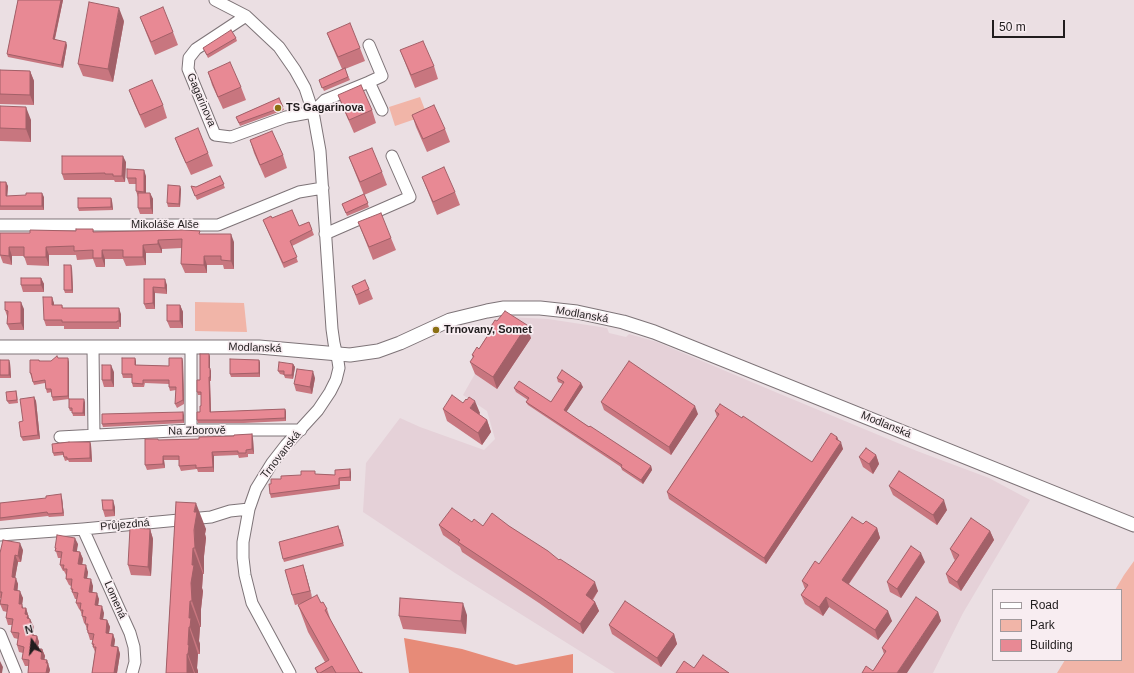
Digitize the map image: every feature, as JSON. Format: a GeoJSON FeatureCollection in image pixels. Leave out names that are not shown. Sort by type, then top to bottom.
{"type":"FeatureCollection","features":[{"type":"Feature","properties":{"kind":"street"},"geometry":{"type":"LineString","coordinates":[[215,0],[246,16],[279,46],[305,88],[313,112],[320,151],[334,344],[337,354]]}},
{"type":"Feature","properties":{"kind":"street","name":"Gagarinova"},"geometry":{"type":"LineString","coordinates":[[246,16],[196,48],[189,58],[188,69],[215,135],[231,137],[286,117],[313,112]]}},
{"type":"Feature","properties":{"kind":"street"},"geometry":{"type":"LineString","coordinates":[[313,112],[325,100],[382,76],[369,45]]}},
{"type":"Feature","properties":{"kind":"street"},"geometry":{"type":"LineString","coordinates":[[368,82],[382,110]]}},
{"type":"Feature","properties":{"kind":"street"},"geometry":{"type":"LineString","coordinates":[[325,234],[410,197],[392,156]]}},
{"type":"Feature","properties":{"kind":"street","name":"Mikoláše Alše"},"geometry":{"type":"LineString","coordinates":[[0,225],[218,224],[299,192],[323,188]]}},
{"type":"Feature","properties":{"kind":"street","name":"Modlanská"},"geometry":{"type":"LineString","coordinates":[[0,347],[258,347],[350,355],[378,351],[400,343],[450,320],[504,308],[540,308],[594,315],[654,332],[1134,525]]}},
{"type":"Feature","properties":{"kind":"street"},"geometry":{"type":"LineString","coordinates":[[93,347],[94,435]]}},
{"type":"Feature","properties":{"kind":"street"},"geometry":{"type":"LineString","coordinates":[[191,347],[191,430]]}},
{"type":"Feature","properties":{"kind":"street","name":"Trnovanská"},"geometry":{"type":"LineString","coordinates":[[290,673],[252,604],[247,588],[243,542],[249,508],[256,489],[263,476],[277,457],[318,410],[330,392],[336,380],[339,368],[337,354]]}},
{"type":"Feature","properties":{"kind":"street","name":"Na Zborově"},"geometry":{"type":"LineString","coordinates":[[60,437],[191,430],[301,430]]}},
{"type":"Feature","properties":{"kind":"street","name":"Průjezdná"},"geometry":{"type":"LineString","coordinates":[[0,534],[83,529],[211,517],[230,511],[249,508]]}},
{"type":"Feature","properties":{"kind":"street","name":"Lomená"},"geometry":{"type":"LineString","coordinates":[[83,529],[130,633],[134,647],[135,662],[132,673]]}},
{"type":"Feature","properties":{"kind":"street"},"geometry":{"type":"LineString","coordinates":[[0,634],[16,673]]}},
{"type":"Feature","properties":{"kind":"shaded area"},"geometry":{"type":"Polygon","coordinates":[[[507,317],[548,319],[607,328],[609,333],[626,337],[629,334],[657,342],[917,451],[989,478],[1030,500],[963,613],[933,673],[615,673],[455,573],[363,512],[366,463],[400,418],[420,427],[484,450],[495,439],[487,411],[463,395],[507,317]]]}},
{"type":"Feature","properties":{"kind":"shaded area"},"geometry":{"type":"Polygon","coordinates":[[[404,638],[462,649],[516,665],[573,654],[573,673],[409,673],[404,638]]]}},
{"type":"Feature","properties":{"kind":"green space"},"geometry":{"type":"Polygon","coordinates":[[[420,97],[427,115],[395,126],[389,107],[420,97]]]}},
{"type":"Feature","properties":{"kind":"green space"},"geometry":{"type":"Polygon","coordinates":[[[195,302],[244,303],[247,332],[195,331],[195,302]]]}},
{"type":"Feature","properties":{"kind":"green space"},"geometry":{"type":"Polygon","coordinates":[[[1134,561],[1134,673],[1057,673],[1064,661],[1122,661],[1122,589],[1116,589],[1134,561]]]}},
{"type":"Feature","properties":{"kind":"building"},"geometry":{"type":"Polygon","coordinates":[[[18,0],[61,0],[53,39],[66,42],[61,65],[7,54],[18,0]]]}},
{"type":"Feature","properties":{"kind":"building"},"geometry":{"type":"Polygon","coordinates":[[[89,2],[119,8],[108,69],[78,64],[89,2]]]}},
{"type":"Feature","properties":{"kind":"building"},"geometry":{"type":"Polygon","coordinates":[[[163,7],[173,32],[151,42],[140,17],[163,7]]]}},
{"type":"Feature","properties":{"kind":"building"},"geometry":{"type":"Polygon","coordinates":[[[350,23],[360,48],[338,57],[327,33],[350,23]]]}},
{"type":"Feature","properties":{"kind":"building"},"geometry":{"type":"Polygon","coordinates":[[[231,30],[236,38],[207,55],[203,48],[231,30]]]}},
{"type":"Feature","properties":{"kind":"building"},"geometry":{"type":"Polygon","coordinates":[[[423,41],[434,66],[411,75],[400,50],[423,41]]]}},
{"type":"Feature","properties":{"kind":"building"},"geometry":{"type":"Polygon","coordinates":[[[230,62],[241,87],[218,97],[208,72],[230,62]]]}},
{"type":"Feature","properties":{"kind":"building"},"geometry":{"type":"Polygon","coordinates":[[[345,68],[348,77],[322,88],[319,80],[345,68]]]}},
{"type":"Feature","properties":{"kind":"building"},"geometry":{"type":"Polygon","coordinates":[[[0,70],[30,71],[30,95],[0,94],[0,70]]]}},
{"type":"Feature","properties":{"kind":"building"},"geometry":{"type":"Polygon","coordinates":[[[152,80],[163,105],[140,115],[129,90],[152,80]]]}},
{"type":"Feature","properties":{"kind":"building"},"geometry":{"type":"Polygon","coordinates":[[[361,85],[372,110],[349,120],[338,95],[361,85]]]}},
{"type":"Feature","properties":{"kind":"building"},"geometry":{"type":"Polygon","coordinates":[[[279,98],[283,107],[239,123],[236,117],[279,98]]]}},
{"type":"Feature","properties":{"kind":"building"},"geometry":{"type":"Polygon","coordinates":[[[434,105],[445,129],[423,139],[412,115],[434,105]]]}},
{"type":"Feature","properties":{"kind":"building"},"geometry":{"type":"Polygon","coordinates":[[[0,106],[26,107],[26,129],[0,128],[0,106]]]}},
{"type":"Feature","properties":{"kind":"building"},"geometry":{"type":"Polygon","coordinates":[[[198,128],[208,153],[186,163],[175,138],[198,128]]]}},
{"type":"Feature","properties":{"kind":"building"},"geometry":{"type":"Polygon","coordinates":[[[272,131],[283,155],[260,165],[250,140],[272,131]]]}},
{"type":"Feature","properties":{"kind":"building"},"geometry":{"type":"Polygon","coordinates":[[[372,148],[382,172],[360,182],[349,157],[372,148]]]}},
{"type":"Feature","properties":{"kind":"building"},"geometry":{"type":"Polygon","coordinates":[[[62,156],[123,156],[122,176],[113,176],[113,174],[105,173],[62,174],[62,156]]]}},
{"type":"Feature","properties":{"kind":"building"},"geometry":{"type":"Polygon","coordinates":[[[444,167],[455,192],[433,202],[422,177],[444,167]]]}},
{"type":"Feature","properties":{"kind":"building"},"geometry":{"type":"Polygon","coordinates":[[[127,169],[144,170],[144,192],[136,191],[136,178],[127,178],[127,169]]]}},
{"type":"Feature","properties":{"kind":"building"},"geometry":{"type":"Polygon","coordinates":[[[220,176],[224,184],[195,196],[191,186],[196,187],[220,176]]]}},
{"type":"Feature","properties":{"kind":"building"},"geometry":{"type":"Polygon","coordinates":[[[0,182],[6,182],[6,196],[26,195],[26,193],[42,193],[42,206],[0,206],[0,182]]]}},
{"type":"Feature","properties":{"kind":"building"},"geometry":{"type":"Polygon","coordinates":[[[168,185],[180,186],[179,204],[167,203],[168,185]]]}},
{"type":"Feature","properties":{"kind":"building"},"geometry":{"type":"Polygon","coordinates":[[[138,193],[150,193],[151,208],[138,208],[138,193]]]}},
{"type":"Feature","properties":{"kind":"building"},"geometry":{"type":"Polygon","coordinates":[[[364,194],[368,203],[346,213],[342,204],[364,194]]]}},
{"type":"Feature","properties":{"kind":"building"},"geometry":{"type":"Polygon","coordinates":[[[78,198],[111,198],[111,207],[78,208],[78,198]]]}},
{"type":"Feature","properties":{"kind":"building"},"geometry":{"type":"Polygon","coordinates":[[[292,210],[299,226],[309,222],[312,230],[290,241],[297,257],[283,263],[263,220],[292,210]]]}},
{"type":"Feature","properties":{"kind":"building"},"geometry":{"type":"Polygon","coordinates":[[[381,213],[391,238],[369,247],[358,222],[381,213]]]}},
{"type":"Feature","properties":{"kind":"building"},"geometry":{"type":"Polygon","coordinates":[[[76,229],[93,229],[93,232],[183,230],[200,231],[199,234],[231,234],[231,261],[221,260],[221,256],[204,256],[204,265],[181,264],[182,239],[158,240],[158,244],[143,245],[143,257],[123,257],[123,250],[102,250],[102,258],[93,258],[93,250],[74,251],[74,246],[46,247],[46,257],[24,257],[24,247],[9,247],[9,256],[0,255],[0,233],[30,233],[30,230],[76,231],[76,229]]]}},
{"type":"Feature","properties":{"kind":"building"},"geometry":{"type":"Polygon","coordinates":[[[64,265],[71,265],[72,290],[64,290],[64,265]]]}},
{"type":"Feature","properties":{"kind":"building"},"geometry":{"type":"Polygon","coordinates":[[[21,278],[41,278],[41,285],[21,285],[21,278]]]}},
{"type":"Feature","properties":{"kind":"building"},"geometry":{"type":"Polygon","coordinates":[[[144,279],[165,279],[165,288],[153,287],[153,303],[144,304],[144,279]]]}},
{"type":"Feature","properties":{"kind":"building"},"geometry":{"type":"Polygon","coordinates":[[[365,280],[369,289],[356,295],[352,286],[365,280]]]}},
{"type":"Feature","properties":{"kind":"building"},"geometry":{"type":"Polygon","coordinates":[[[43,297],[52,297],[52,305],[62,305],[62,308],[119,308],[119,321],[62,322],[62,320],[44,320],[43,297]]]}},
{"type":"Feature","properties":{"kind":"building"},"geometry":{"type":"Polygon","coordinates":[[[5,302],[21,302],[21,323],[7,324],[8,311],[5,310],[5,302]]]}},
{"type":"Feature","properties":{"kind":"building"},"geometry":{"type":"Polygon","coordinates":[[[167,305],[180,305],[180,321],[167,321],[167,305]]]}},
{"type":"Feature","properties":{"kind":"building"},"geometry":{"type":"Polygon","coordinates":[[[505,311],[527,325],[493,377],[470,362],[474,356],[472,355],[477,347],[479,349],[490,332],[488,331],[495,320],[497,321],[505,311]]]}},
{"type":"Feature","properties":{"kind":"building"},"geometry":{"type":"Polygon","coordinates":[[[200,354],[209,354],[210,412],[285,409],[285,418],[197,420],[197,412],[200,412],[201,406],[201,392],[197,392],[197,380],[200,380],[200,354]]]}},
{"type":"Feature","properties":{"kind":"building"},"geometry":{"type":"Polygon","coordinates":[[[57,356],[58,358],[68,358],[68,396],[52,397],[51,389],[46,389],[45,380],[33,382],[30,373],[30,360],[51,361],[57,356]]]}},
{"type":"Feature","properties":{"kind":"building"},"geometry":{"type":"Polygon","coordinates":[[[122,358],[135,358],[135,365],[169,366],[169,358],[182,358],[183,400],[175,404],[176,387],[169,387],[169,380],[143,380],[143,384],[132,383],[132,374],[122,374],[122,358]]]}},
{"type":"Feature","properties":{"kind":"building"},"geometry":{"type":"Polygon","coordinates":[[[230,359],[259,360],[259,373],[230,374],[230,359]]]}},
{"type":"Feature","properties":{"kind":"building"},"geometry":{"type":"Polygon","coordinates":[[[0,360],[9,360],[9,375],[0,375],[0,360]]]}},
{"type":"Feature","properties":{"kind":"building"},"geometry":{"type":"Polygon","coordinates":[[[629,361],[695,406],[669,447],[601,402],[629,361]]]}},
{"type":"Feature","properties":{"kind":"building"},"geometry":{"type":"Polygon","coordinates":[[[279,362],[293,364],[292,375],[284,375],[284,371],[278,371],[279,362]]]}},
{"type":"Feature","properties":{"kind":"building"},"geometry":{"type":"Polygon","coordinates":[[[102,365],[111,365],[111,380],[102,380],[102,365]]]}},
{"type":"Feature","properties":{"kind":"building"},"geometry":{"type":"Polygon","coordinates":[[[297,369],[313,371],[310,387],[294,384],[297,369]]]}},
{"type":"Feature","properties":{"kind":"building"},"geometry":{"type":"Polygon","coordinates":[[[562,370],[581,383],[564,410],[651,466],[641,480],[621,467],[622,465],[526,402],[529,398],[514,388],[519,381],[551,402],[564,382],[557,378],[562,370]]]}},
{"type":"Feature","properties":{"kind":"building"},"geometry":{"type":"Polygon","coordinates":[[[16,391],[17,400],[7,401],[6,392],[16,391]]]}},
{"type":"Feature","properties":{"kind":"building"},"geometry":{"type":"Polygon","coordinates":[[[452,395],[463,403],[469,397],[475,401],[470,408],[487,420],[478,433],[443,409],[452,395]]]}},
{"type":"Feature","properties":{"kind":"building"},"geometry":{"type":"Polygon","coordinates":[[[34,397],[38,435],[21,437],[19,422],[23,421],[20,399],[34,397]]]}},
{"type":"Feature","properties":{"kind":"building"},"geometry":{"type":"Polygon","coordinates":[[[69,399],[84,399],[83,413],[72,413],[72,408],[69,408],[69,399]]]}},
{"type":"Feature","properties":{"kind":"building"},"geometry":{"type":"Polygon","coordinates":[[[720,404],[742,418],[743,416],[812,462],[831,433],[841,442],[764,558],[667,492],[719,414],[715,411],[720,404]]]}},
{"type":"Feature","properties":{"kind":"building"},"geometry":{"type":"Polygon","coordinates":[[[183,412],[183,420],[102,424],[102,414],[183,412]]]}},
{"type":"Feature","properties":{"kind":"building"},"geometry":{"type":"Polygon","coordinates":[[[252,434],[252,449],[246,450],[246,453],[238,453],[238,451],[212,452],[213,467],[196,468],[196,465],[179,466],[179,456],[163,456],[163,464],[145,465],[145,439],[199,439],[199,437],[252,434]]]}},
{"type":"Feature","properties":{"kind":"building"},"geometry":{"type":"Polygon","coordinates":[[[90,442],[90,458],[67,459],[67,457],[64,457],[63,452],[53,453],[52,444],[90,442]]]}},
{"type":"Feature","properties":{"kind":"building"},"geometry":{"type":"Polygon","coordinates":[[[866,448],[876,455],[869,464],[859,457],[866,448]]]}},
{"type":"Feature","properties":{"kind":"building"},"geometry":{"type":"Polygon","coordinates":[[[350,469],[350,477],[339,478],[339,485],[270,494],[269,484],[271,484],[271,479],[281,479],[281,476],[301,475],[301,471],[315,471],[315,474],[335,475],[335,470],[350,469]]]}},
{"type":"Feature","properties":{"kind":"building"},"geometry":{"type":"Polygon","coordinates":[[[899,471],[944,500],[933,515],[889,486],[899,471]]]}},
{"type":"Feature","properties":{"kind":"building"},"geometry":{"type":"Polygon","coordinates":[[[61,494],[63,513],[48,514],[47,512],[0,518],[0,503],[46,498],[46,496],[61,494]]]}},
{"type":"Feature","properties":{"kind":"building"},"geometry":{"type":"Polygon","coordinates":[[[102,500],[113,500],[113,510],[103,510],[102,500]]]}},
{"type":"Feature","properties":{"kind":"building"},"geometry":{"type":"Polygon","coordinates":[[[176,502],[196,503],[194,512],[197,512],[194,530],[195,548],[193,548],[192,565],[194,565],[191,583],[192,601],[190,601],[189,618],[191,618],[187,654],[187,673],[166,673],[176,502]]]}},
{"type":"Feature","properties":{"kind":"building"},"geometry":{"type":"Polygon","coordinates":[[[452,508],[472,522],[474,519],[483,526],[492,513],[559,560],[560,559],[595,582],[586,595],[595,602],[580,624],[458,542],[460,540],[439,525],[452,508]]]}},
{"type":"Feature","properties":{"kind":"building"},"geometry":{"type":"Polygon","coordinates":[[[852,517],[863,524],[866,521],[877,528],[842,580],[888,611],[875,630],[826,597],[819,607],[801,595],[808,585],[802,581],[815,561],[819,564],[852,517]]]}},
{"type":"Feature","properties":{"kind":"building"},"geometry":{"type":"Polygon","coordinates":[[[971,518],[990,531],[957,582],[946,574],[959,555],[950,549],[971,518]]]}},
{"type":"Feature","properties":{"kind":"building"},"geometry":{"type":"Polygon","coordinates":[[[338,526],[343,543],[283,559],[279,542],[338,526]]]}},
{"type":"Feature","properties":{"kind":"building"},"geometry":{"type":"Polygon","coordinates":[[[130,528],[150,529],[148,567],[128,565],[130,528]]]}},
{"type":"Feature","properties":{"kind":"building"},"geometry":{"type":"Polygon","coordinates":[[[57,535],[75,538],[73,551],[80,552],[78,564],[86,565],[84,578],[91,579],[89,592],[97,593],[95,605],[102,606],[100,619],[107,620],[106,633],[113,634],[111,646],[118,647],[114,673],[92,673],[96,647],[93,647],[94,644],[92,644],[94,634],[88,633],[88,624],[85,624],[86,617],[82,616],[83,610],[80,610],[81,603],[76,603],[78,593],[72,592],[72,579],[66,579],[67,569],[63,569],[64,565],[60,565],[62,552],[55,551],[57,535]]]}},
{"type":"Feature","properties":{"kind":"building"},"geometry":{"type":"Polygon","coordinates":[[[3,540],[20,543],[18,556],[15,555],[13,568],[12,577],[16,578],[14,590],[20,591],[19,604],[22,604],[22,608],[26,608],[25,614],[28,615],[27,618],[30,619],[31,622],[30,632],[33,632],[32,635],[37,636],[35,645],[38,646],[38,649],[42,649],[41,659],[47,660],[46,663],[48,663],[46,673],[28,673],[29,660],[22,659],[24,647],[17,645],[19,633],[11,632],[13,619],[6,618],[8,605],[0,604],[2,592],[0,592],[0,553],[3,540]]]}},
{"type":"Feature","properties":{"kind":"building"},"geometry":{"type":"Polygon","coordinates":[[[911,546],[921,553],[897,589],[887,582],[911,546]]]}},
{"type":"Feature","properties":{"kind":"building"},"geometry":{"type":"Polygon","coordinates":[[[303,565],[310,591],[292,595],[285,570],[303,565]]]}},
{"type":"Feature","properties":{"kind":"building"},"geometry":{"type":"Polygon","coordinates":[[[317,595],[321,603],[323,602],[327,609],[325,610],[360,673],[336,673],[332,666],[318,673],[315,668],[329,660],[298,605],[317,595]]]}},
{"type":"Feature","properties":{"kind":"building"},"geometry":{"type":"Polygon","coordinates":[[[916,597],[938,612],[897,673],[862,673],[866,666],[873,671],[886,651],[882,648],[916,597]]]}},
{"type":"Feature","properties":{"kind":"building"},"geometry":{"type":"Polygon","coordinates":[[[400,598],[463,603],[461,621],[399,616],[400,598]]]}},
{"type":"Feature","properties":{"kind":"building"},"geometry":{"type":"Polygon","coordinates":[[[625,601],[674,634],[657,658],[609,625],[625,601]]]}},
{"type":"Feature","properties":{"kind":"building"},"geometry":{"type":"Polygon","coordinates":[[[703,655],[729,673],[676,673],[684,661],[694,668],[703,655]]]}},
{"type":"Feature","properties":{"kind":"place","name":"TS Gagarinova"},"geometry":{"type":"Point","coordinates":[278,108]}},
{"type":"Feature","properties":{"kind":"place","name":"Trnovany, Somet"},"geometry":{"type":"Point","coordinates":[436,330]}}]}
